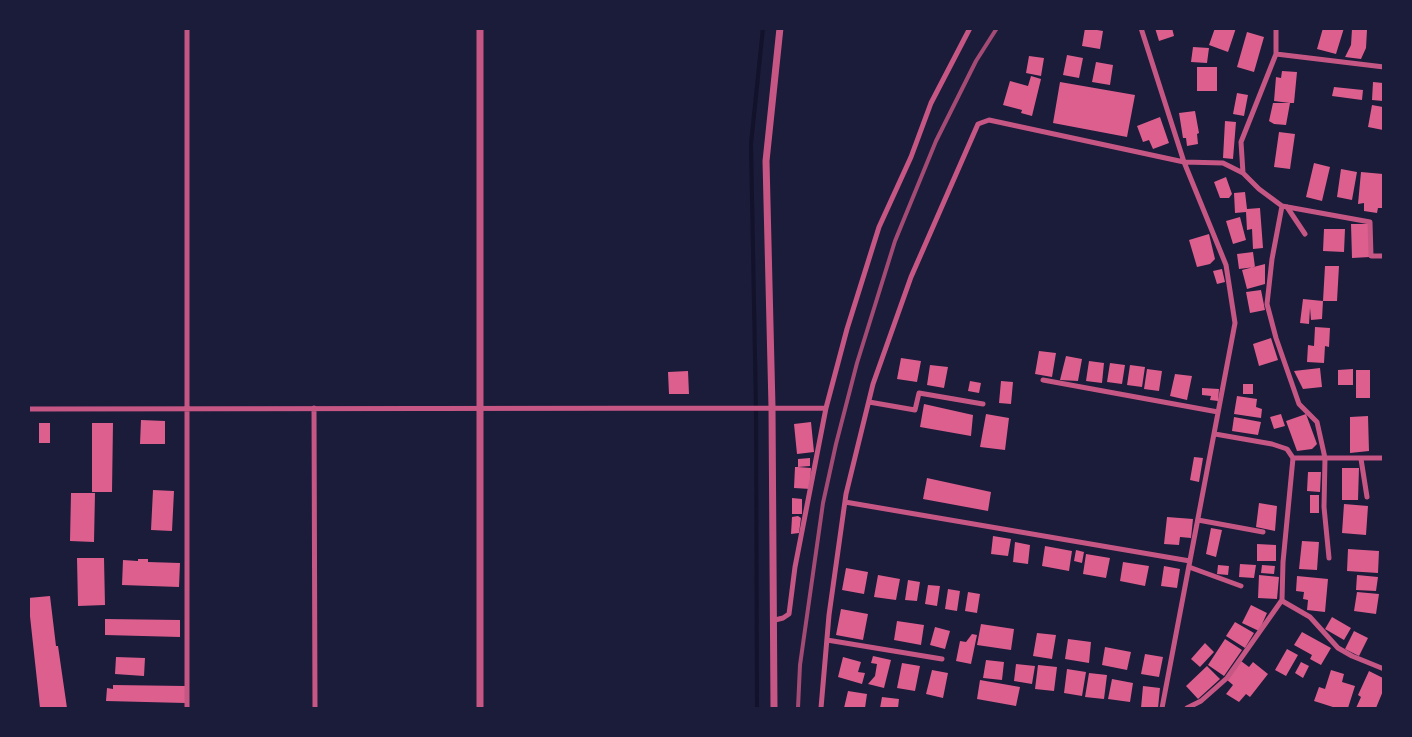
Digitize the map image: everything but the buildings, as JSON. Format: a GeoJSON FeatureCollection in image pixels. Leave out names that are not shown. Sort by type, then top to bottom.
{"type":"FeatureCollection","features":[{"type":"Feature","properties":{"kind":"street"},"geometry":{"type":"LineString","coordinates":[[187,708],[188,28]]}},
{"type":"Feature","properties":{"kind":"street"},"geometry":{"type":"LineString","coordinates":[[480,28],[480,708]]}},
{"type":"Feature","properties":{"kind":"street"},"geometry":{"type":"LineString","coordinates":[[774,708],[775,620],[769,408],[766,161],[780,28]]}},
{"type":"Feature","properties":{"kind":"street"},"geometry":{"type":"LineString","coordinates":[[775,620],[789,614],[795,567],[826,408],[847,329],[879,227],[911,157],[931,103],[970,28]]}},
{"type":"Feature","properties":{"kind":"street"},"geometry":{"type":"LineString","coordinates":[[1141,28],[1184,162],[1226,266],[1235,323],[1162,708]]}},
{"type":"Feature","properties":{"kind":"street"},"geometry":{"type":"LineString","coordinates":[[1243,173],[1241,142],[1276,54],[1276,28]]}},
{"type":"Feature","properties":{"kind":"street"},"geometry":{"type":"LineString","coordinates":[[1276,54],[1383,67]]}},
{"type":"Feature","properties":{"kind":"street"},"geometry":{"type":"LineString","coordinates":[[821,708],[827,640],[845,502],[873,384],[911,277],[978,124],[989,120],[1184,162],[1223,163],[1243,173],[1258,189],[1285,206],[1370,222],[1371,256],[1383,256]]}},
{"type":"Feature","properties":{"kind":"street"},"geometry":{"type":"LineString","coordinates":[[1285,206],[1305,234]]}},
{"type":"Feature","properties":{"kind":"street"},"geometry":{"type":"LineString","coordinates":[[1285,206],[1272,260],[1268,304],[1276,338],[1299,404],[1317,423],[1325,458],[1324,507],[1329,558]]}},
{"type":"Feature","properties":{"kind":"street"},"geometry":{"type":"LineString","coordinates":[[1043,380],[1218,412]]}},
{"type":"Feature","properties":{"kind":"street"},"geometry":{"type":"LineString","coordinates":[[869,402],[915,410],[919,393],[983,404]]}},
{"type":"Feature","properties":{"kind":"street"},"geometry":{"type":"LineString","coordinates":[[314,408],[315,708]]}},
{"type":"Feature","properties":{"kind":"street"},"geometry":{"type":"LineString","coordinates":[[28,409],[826,408]]}},
{"type":"Feature","properties":{"kind":"street"},"geometry":{"type":"LineString","coordinates":[[1187,708],[1201,701],[1227,678],[1282,600],[1283,562],[1293,458],[1287,449],[1272,444],[1215,434]]}},
{"type":"Feature","properties":{"kind":"street"},"geometry":{"type":"LineString","coordinates":[[1293,458],[1383,458]]}},
{"type":"Feature","properties":{"kind":"street"},"geometry":{"type":"LineString","coordinates":[[1361,459],[1366,497]]}},
{"type":"Feature","properties":{"kind":"street"},"geometry":{"type":"LineString","coordinates":[[845,502],[1190,564],[1241,586]]}},
{"type":"Feature","properties":{"kind":"street"},"geometry":{"type":"LineString","coordinates":[[1198,520],[1263,532]]}},
{"type":"Feature","properties":{"kind":"street"},"geometry":{"type":"LineString","coordinates":[[1282,600],[1310,617],[1338,648],[1383,669]]}},
{"type":"Feature","properties":{"kind":"street"},"geometry":{"type":"LineString","coordinates":[[827,640],[942,659]]}},
{"type":"Feature","properties":{"kind":"waterway"},"geometry":{"type":"LineString","coordinates":[[757,708],[756,409],[751,144],[763,28]]}},
{"type":"Feature","properties":{"kind":"railway"},"geometry":{"type":"LineString","coordinates":[[798,708],[800,665],[823,503],[857,363],[895,241],[936,141],[976,61],[997,28]]}}]}
